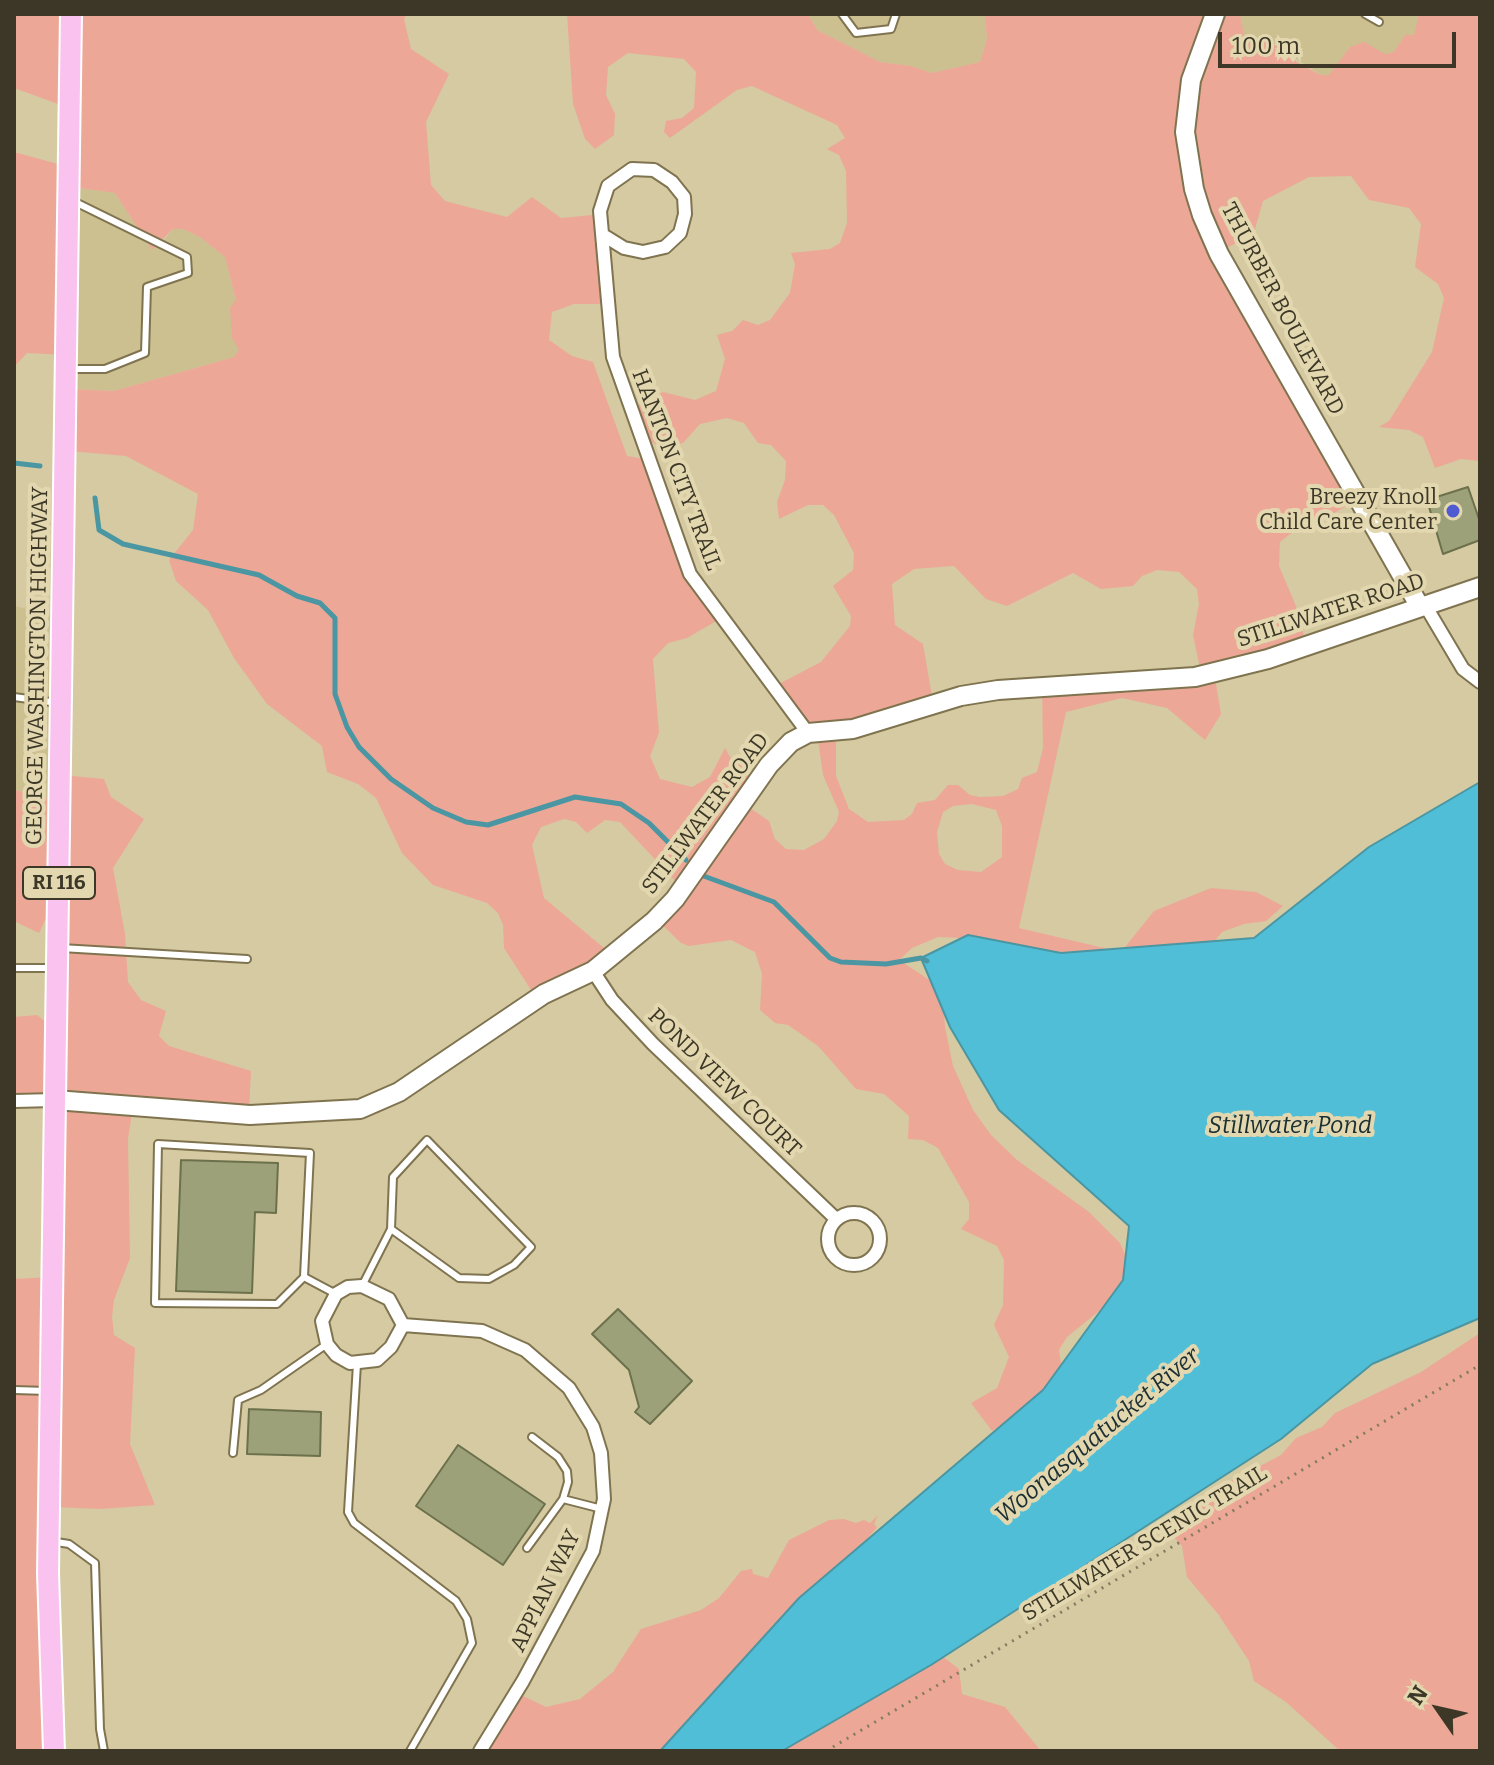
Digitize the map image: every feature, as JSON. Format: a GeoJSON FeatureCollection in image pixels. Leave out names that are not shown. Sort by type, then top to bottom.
{"type":"FeatureCollection","features":[{"type":"Feature","properties":{"kind":"main road","name":"GEORGE WASHINGTON HIGHWAY"},"geometry":{"type":"LineString","coordinates":[[54,1751],[49,1670],[49,1541],[71,14]]}},
{"type":"Feature","properties":{"kind":"street","name":"THURBER BOULEVARD"},"geometry":{"type":"LineString","coordinates":[[1215,14],[1191,80],[1185,132],[1202,215],[1219,254],[1422,606]]}},
{"type":"Feature","properties":{"kind":"street"},"geometry":{"type":"LineString","coordinates":[[632,169],[654,170],[672,182],[684,197],[685,214],[680,233],[665,247],[643,252],[624,248],[603,235],[600,211],[608,186],[632,169]]}},
{"type":"Feature","properties":{"kind":"street","name":"HANTON CITY TRAIL"},"geometry":{"type":"LineString","coordinates":[[603,235],[613,357],[690,574],[808,733]]}},
{"type":"Feature","properties":{"kind":"street","name":"STILLWATER ROAD"},"geometry":{"type":"LineString","coordinates":[[55,1100],[250,1115],[360,1109],[399,1092],[544,994],[593,971],[654,921],[675,899],[769,765],[791,742],[808,733],[853,729],[949,699],[998,690],[1195,677],[1257,663],[1480,587]]}},
{"type":"Feature","properties":{"kind":"street"},"geometry":{"type":"LineString","coordinates":[[1422,606],[1463,669],[1480,682]]}},
{"type":"Feature","properties":{"kind":"street","name":"POND VIEW COURT"},"geometry":{"type":"LineString","coordinates":[[593,971],[612,1000],[653,1044],[835,1218]]}},
{"type":"Feature","properties":{"kind":"street"},"geometry":{"type":"LineString","coordinates":[[14,1101],[55,1100]]}},
{"type":"Feature","properties":{"kind":"street"},"geometry":{"type":"LineString","coordinates":[[854,1212],[874,1222],[880,1230],[880,1241],[873,1256],[856,1266],[832,1252],[827,1238],[835,1218],[854,1212]]}},
{"type":"Feature","properties":{"kind":"street"},"geometry":{"type":"LineString","coordinates":[[362,1286],[389,1299],[403,1325],[391,1347],[377,1360],[357,1363],[336,1355],[327,1344],[322,1321],[336,1294],[348,1287],[362,1286]]}},
{"type":"Feature","properties":{"kind":"street","name":"APPIAN WAY"},"geometry":{"type":"LineString","coordinates":[[403,1325],[482,1331],[525,1350],[550,1367],[569,1388],[593,1427],[604,1475],[602,1509],[593,1551],[523,1681],[480,1751]]}},
{"type":"Feature","properties":{"kind":"lane"},"geometry":{"type":"LineString","coordinates":[[842,14],[856,33],[891,29],[896,14]]}},
{"type":"Feature","properties":{"kind":"lane"},"geometry":{"type":"LineString","coordinates":[[1365,14],[1379,22]]}},
{"type":"Feature","properties":{"kind":"lane"},"geometry":{"type":"LineString","coordinates":[[66,369],[105,369],[145,353],[147,287],[188,273],[187,257],[68,198]]}},
{"type":"Feature","properties":{"kind":"lane"},"geometry":{"type":"LineString","coordinates":[[14,697],[61,704]]}},
{"type":"Feature","properties":{"kind":"lane"},"geometry":{"type":"LineString","coordinates":[[14,968],[57,958],[247,959]]}},
{"type":"Feature","properties":{"kind":"lane"},"geometry":{"type":"LineString","coordinates":[[362,1286],[391,1229],[393,1177],[427,1140],[531,1247],[514,1265],[489,1279],[459,1278],[391,1229]]}},
{"type":"Feature","properties":{"kind":"lane"},"geometry":{"type":"LineString","coordinates":[[158,1144],[310,1153],[304,1277],[277,1304],[155,1303],[158,1144]]}},
{"type":"Feature","properties":{"kind":"lane"},"geometry":{"type":"LineString","coordinates":[[304,1277],[336,1294]]}},
{"type":"Feature","properties":{"kind":"lane"},"geometry":{"type":"LineString","coordinates":[[233,1453],[238,1400],[261,1390],[327,1344]]}},
{"type":"Feature","properties":{"kind":"lane"},"geometry":{"type":"LineString","coordinates":[[357,1363],[348,1512],[354,1523],[456,1601],[467,1619],[472,1643],[410,1751]]}},
{"type":"Feature","properties":{"kind":"lane"},"geometry":{"type":"LineString","coordinates":[[14,1390],[51,1391]]}},
{"type":"Feature","properties":{"kind":"lane"},"geometry":{"type":"LineString","coordinates":[[527,1548],[563,1499],[568,1482],[567,1471],[558,1457],[532,1437]]}},
{"type":"Feature","properties":{"kind":"lane"},"geometry":{"type":"LineString","coordinates":[[563,1499],[602,1509]]}},
{"type":"Feature","properties":{"kind":"lane"},"geometry":{"type":"LineString","coordinates":[[49,1541],[69,1544],[95,1563],[100,1729],[104,1751]]}},
{"type":"Feature","properties":{"kind":"path","name":"STILLWATER SCENIC TRAIL"},"geometry":{"type":"LineString","coordinates":[[826,1751],[1480,1365]]}},
{"type":"Feature","properties":{"kind":"shaded area"},"geometry":{"type":"Polygon","coordinates":[[[14,14],[407,14],[404,19],[411,49],[449,74],[426,122],[431,185],[445,201],[507,217],[532,197],[561,218],[603,214],[606,304],[574,304],[552,312],[549,340],[572,356],[593,362],[627,456],[646,459],[687,572],[718,620],[687,638],[668,643],[653,659],[659,733],[650,756],[660,779],[692,787],[710,777],[725,748],[730,757],[757,777],[741,802],[769,821],[775,839],[786,849],[804,850],[824,839],[837,821],[839,812],[823,775],[817,733],[805,732],[775,686],[821,662],[850,626],[851,616],[833,586],[853,570],[854,553],[834,515],[823,505],[808,505],[779,519],[777,502],[785,480],[786,461],[771,445],[758,443],[744,423],[727,418],[700,424],[683,443],[661,447],[636,433],[628,410],[663,392],[695,400],[716,391],[725,359],[717,335],[732,331],[743,320],[758,325],[770,320],[790,293],[795,264],[791,253],[830,249],[840,243],[847,223],[846,171],[839,155],[827,149],[845,138],[837,125],[752,86],[737,90],[670,138],[664,132],[666,121],[682,118],[694,108],[696,72],[684,59],[628,53],[608,67],[606,95],[615,114],[614,135],[595,149],[585,139],[573,104],[567,14],[808,14],[817,30],[880,62],[911,66],[932,73],[980,62],[987,39],[985,14],[1240,14],[1244,36],[1269,41],[1298,63],[1321,75],[1329,75],[1350,47],[1364,42],[1385,54],[1394,52],[1405,35],[1414,35],[1419,14],[1480,14],[1480,461],[1461,459],[1435,468],[1423,437],[1409,430],[1379,427],[1389,421],[1432,352],[1444,298],[1438,284],[1415,267],[1421,224],[1409,208],[1369,200],[1351,176],[1309,177],[1263,201],[1253,236],[1219,251],[1356,500],[1326,518],[1304,523],[1280,542],[1279,566],[1296,606],[1305,640],[1214,672],[1221,714],[1205,740],[1167,708],[1122,698],[1066,712],[1019,928],[1121,952],[1154,911],[1211,888],[1256,892],[1283,906],[1266,921],[1244,924],[1222,932],[1200,959],[1107,977],[962,938],[938,937],[912,948],[899,960],[928,979],[943,995],[945,1027],[953,1066],[973,1110],[991,1135],[1017,1160],[1089,1212],[1120,1243],[1125,1255],[1126,1277],[1109,1303],[1067,1337],[1059,1350],[1064,1382],[1053,1396],[992,1431],[971,1403],[997,1388],[1009,1357],[994,1325],[1003,1305],[1004,1260],[997,1246],[961,1229],[969,1219],[969,1202],[938,1148],[923,1140],[908,1139],[909,1116],[884,1094],[856,1089],[818,1046],[788,1025],[775,1023],[760,1010],[762,974],[755,952],[731,940],[689,946],[681,943],[655,918],[680,886],[620,822],[605,820],[587,833],[576,822],[564,819],[541,827],[532,845],[544,898],[610,953],[535,996],[504,948],[503,925],[498,913],[487,903],[433,885],[402,853],[376,798],[358,784],[327,772],[322,746],[267,704],[234,658],[208,610],[176,581],[169,560],[193,530],[198,494],[126,456],[69,451],[70,389],[114,391],[234,357],[239,349],[232,338],[230,308],[236,300],[225,257],[200,237],[183,229],[173,229],[152,250],[115,193],[72,187],[67,355],[27,353],[14,367],[14,152],[69,167],[72,109],[14,88],[14,14]],[[954,566],[914,569],[892,584],[895,625],[923,644],[933,702],[836,730],[836,776],[849,809],[868,822],[904,820],[912,814],[917,803],[935,800],[948,785],[958,785],[970,795],[980,797],[1003,796],[1018,789],[1022,778],[1037,772],[1043,748],[1042,686],[1201,673],[1193,635],[1199,604],[1197,589],[1179,572],[1157,570],[1142,576],[1133,586],[1101,589],[1073,573],[1007,606],[986,599],[954,566]],[[972,804],[953,806],[943,812],[937,832],[939,854],[945,864],[958,870],[981,872],[1002,857],[1002,826],[996,810],[972,804]]]}},
{"type":"Feature","properties":{"kind":"shaded area"},"geometry":{"type":"Polygon","coordinates":[[[808,14],[985,14],[987,39],[980,62],[932,73],[911,66],[880,62],[817,30],[808,14]]]}},
{"type":"Feature","properties":{"kind":"shaded area"},"geometry":{"type":"Polygon","coordinates":[[[1240,14],[1421,16],[1414,35],[1405,35],[1394,52],[1385,54],[1350,47],[1330,75],[1321,75],[1269,41],[1244,36],[1240,14]]]}},
{"type":"Feature","properties":{"kind":"shaded area"},"geometry":{"type":"Polygon","coordinates":[[[72,187],[115,193],[152,249],[161,244],[173,229],[183,229],[200,237],[225,257],[236,300],[239,349],[234,357],[114,391],[70,389],[72,187]]]}},
{"type":"Feature","properties":{"kind":"shaded area"},"geometry":{"type":"Polygon","coordinates":[[[14,606],[64,617],[57,797],[46,800],[46,796],[14,790],[14,606]]]}},
{"type":"Feature","properties":{"kind":"shaded area"},"geometry":{"type":"Polygon","coordinates":[[[62,775],[104,779],[111,797],[144,819],[113,868],[125,934],[128,982],[141,1000],[166,1011],[159,1036],[169,1046],[251,1071],[249,1112],[133,1106],[128,1139],[130,1258],[114,1300],[112,1317],[114,1335],[135,1348],[130,1444],[155,1505],[100,1509],[55,1507],[57,1751],[14,1751],[14,1279],[52,1277],[56,1102],[14,1109],[14,1017],[37,1015],[58,1032],[59,891],[39,933],[14,921],[14,790],[46,796],[47,800],[57,797],[62,775]]]}},
{"type":"Feature","properties":{"kind":"shaded area"},"geometry":{"type":"Polygon","coordinates":[[[1480,1333],[1480,1751],[1340,1751],[1286,1702],[1254,1681],[1249,1661],[1218,1614],[1187,1577],[1182,1546],[1161,1523],[1202,1496],[1281,1455],[1296,1438],[1322,1427],[1335,1413],[1421,1372],[1480,1333]]]}},
{"type":"Feature","properties":{"kind":"shaded area"},"geometry":{"type":"Polygon","coordinates":[[[878,1515],[874,1524],[877,1527],[854,1555],[676,1751],[476,1751],[517,1693],[546,1707],[580,1699],[613,1672],[641,1629],[701,1610],[719,1598],[741,1571],[752,1569],[753,1574],[768,1578],[789,1540],[829,1520],[844,1519],[856,1523],[864,1520],[870,1523],[878,1515]]]}},
{"type":"Feature","properties":{"kind":"shaded area"},"geometry":{"type":"Polygon","coordinates":[[[942,1656],[959,1669],[962,1694],[1005,1707],[1041,1751],[782,1751],[942,1656]]]}},
{"type":"Feature","properties":{"kind":"water","name":"Stillwater Pond"},"geometry":{"type":"Polygon","coordinates":[[[1480,782],[1480,1318],[1372,1364],[1281,1439],[931,1665],[782,1751],[660,1751],[799,1598],[1043,1390],[1123,1280],[1129,1226],[999,1110],[950,1027],[921,958],[968,935],[1061,953],[1254,938],[1369,847],[1480,782]]]}},
{"type":"Feature","properties":{"kind":"building","name":"Breezy Knoll Child Care Center"},"geometry":{"type":"Polygon","coordinates":[[[1468,487],[1480,522],[1480,540],[1443,554],[1427,500],[1468,487]]]}},
{"type":"Feature","properties":{"kind":"building"},"geometry":{"type":"Polygon","coordinates":[[[181,1160],[278,1163],[276,1213],[255,1212],[252,1293],[176,1291],[181,1160]]]}},
{"type":"Feature","properties":{"kind":"building"},"geometry":{"type":"Polygon","coordinates":[[[618,1309],[692,1381],[650,1424],[635,1412],[639,1407],[629,1370],[592,1334],[618,1309]]]}},
{"type":"Feature","properties":{"kind":"building"},"geometry":{"type":"Polygon","coordinates":[[[249,1409],[321,1412],[320,1456],[247,1454],[249,1409]]]}},
{"type":"Feature","properties":{"kind":"building"},"geometry":{"type":"Polygon","coordinates":[[[458,1445],[545,1504],[503,1565],[416,1506],[458,1445]]]}},
{"type":"Feature","properties":{"kind":"waterway"},"geometry":{"type":"LineString","coordinates":[[14,463],[40,466]]}},
{"type":"Feature","properties":{"kind":"waterway"},"geometry":{"type":"LineString","coordinates":[[95,498],[99,530],[123,544],[259,575],[297,596],[320,603],[335,618],[335,694],[347,727],[359,747],[391,779],[433,808],[466,822],[488,825],[575,797],[621,804],[649,823],[686,860]]}},
{"type":"Feature","properties":{"kind":"waterway"},"geometry":{"type":"LineString","coordinates":[[701,875],[774,902],[830,958],[841,962],[886,964],[921,958],[927,961]]}},
{"type":"Feature","properties":{"kind":"place","name":"Breezy Knoll Child Care Center"},"geometry":{"type":"Point","coordinates":[1453,511]}},
{"type":"Feature","properties":{"kind":"water label","name":"Woonasquatucket River"},"geometry":{"type":"Point","coordinates":[1098,1436]}}]}
